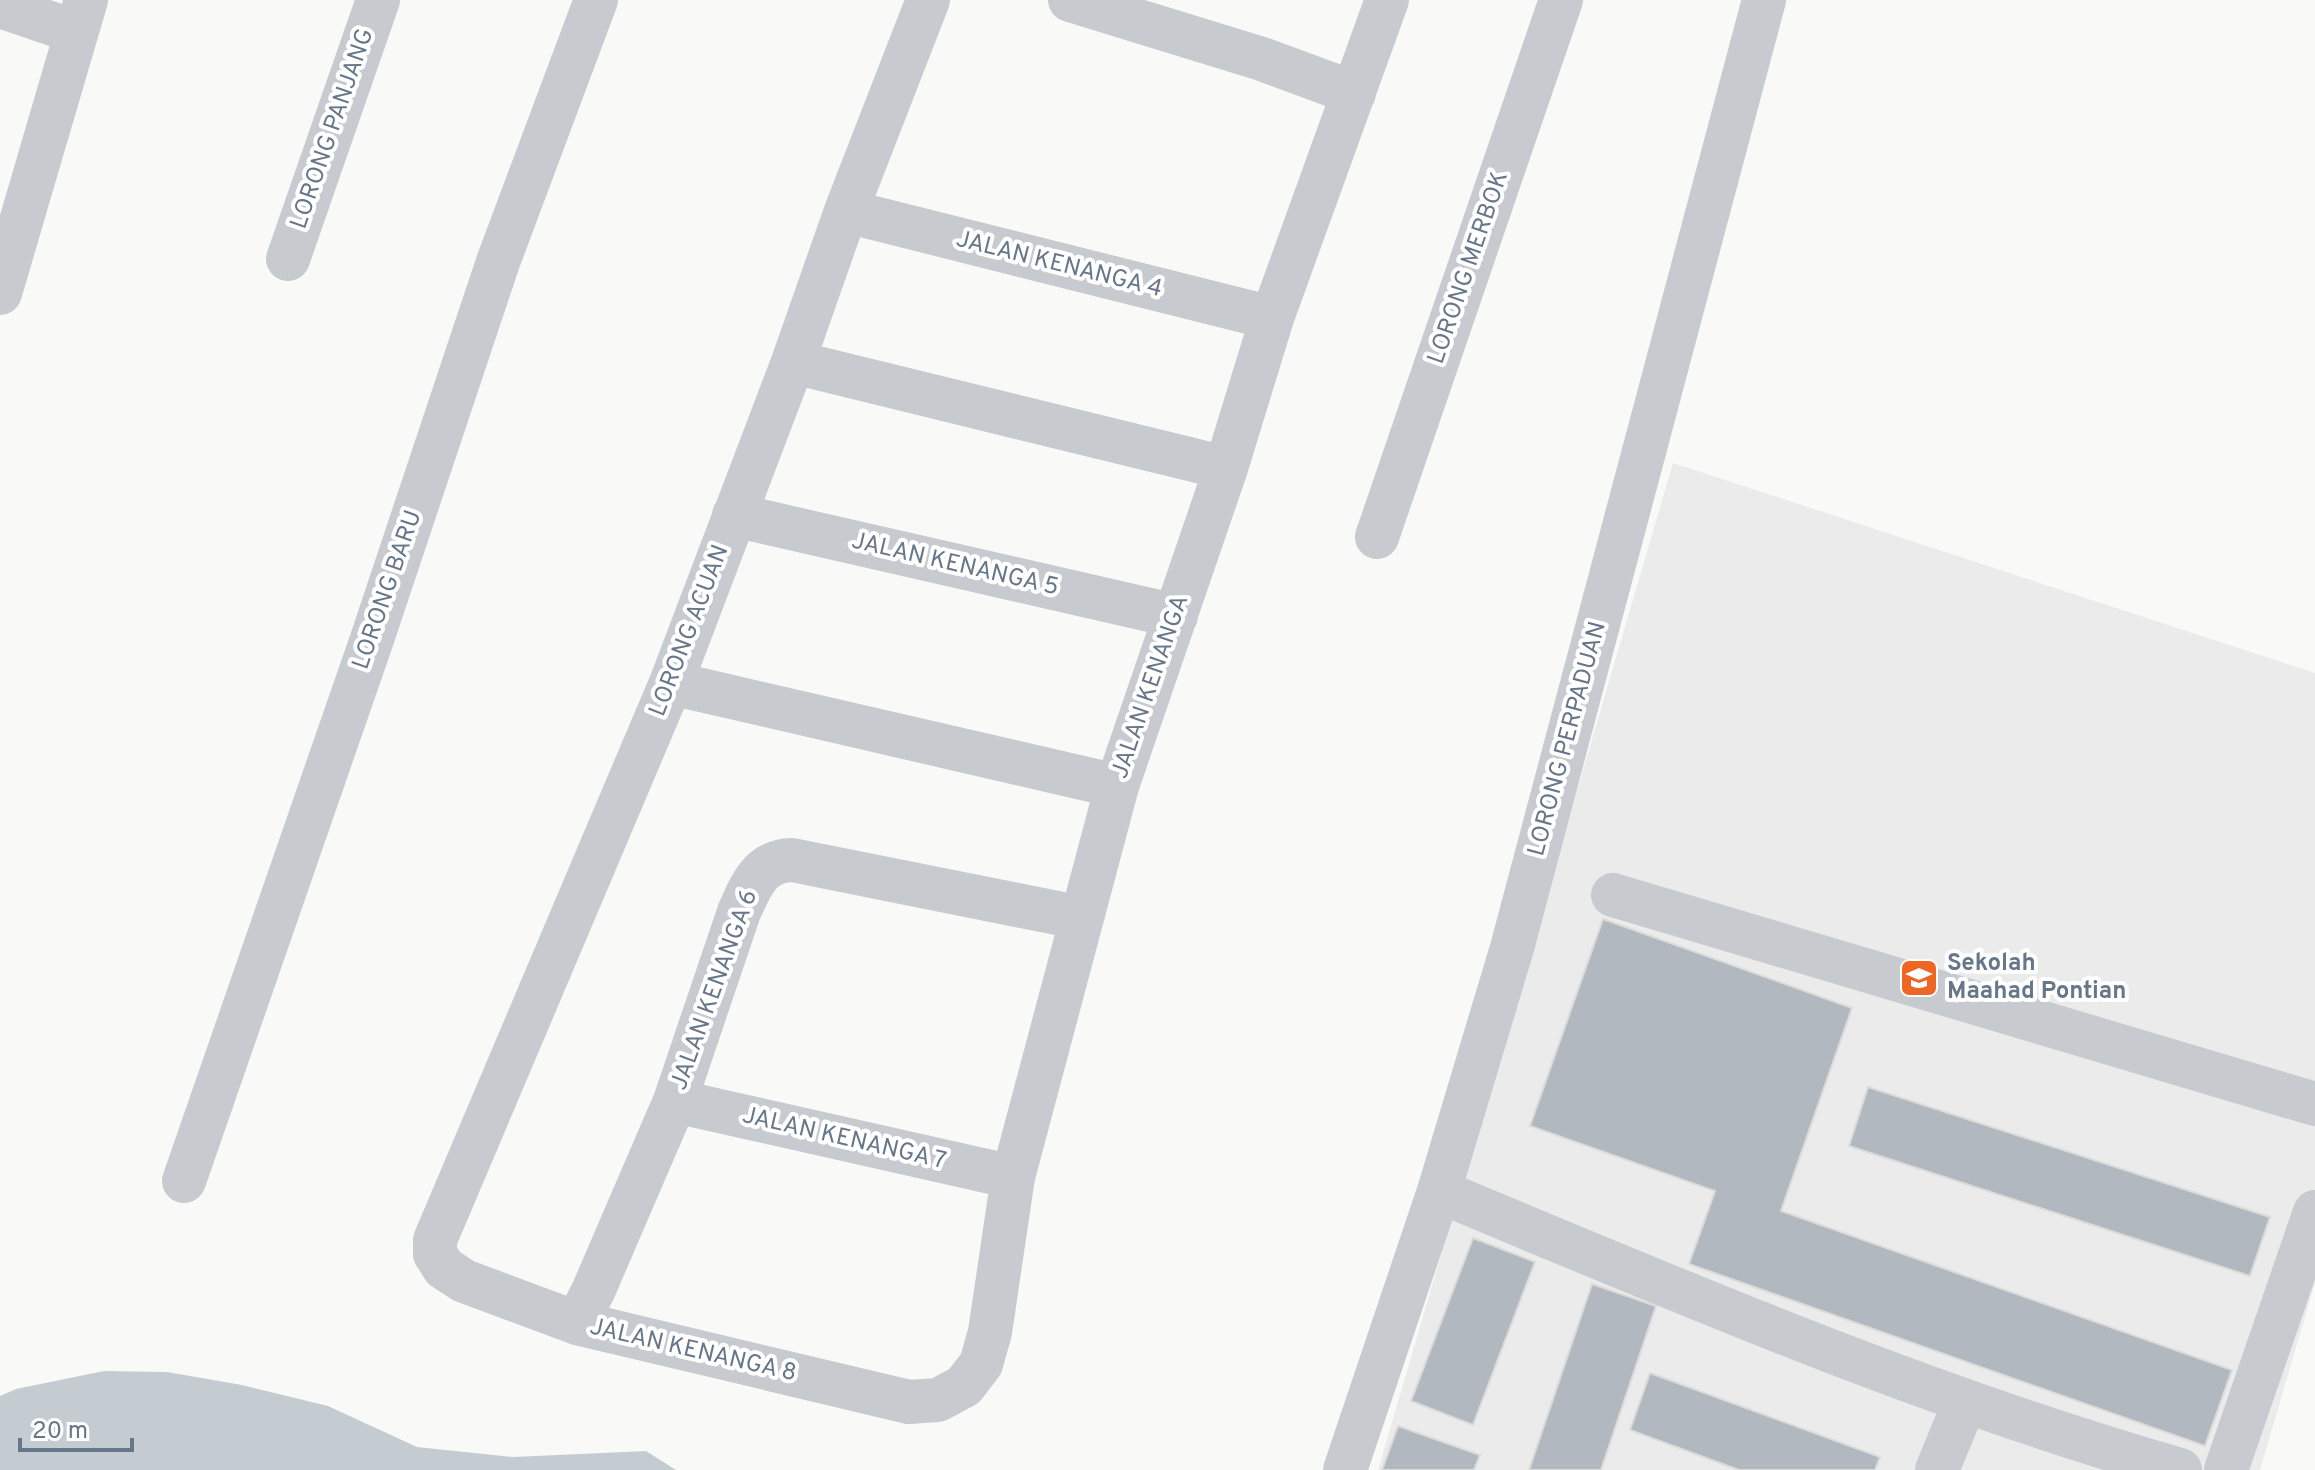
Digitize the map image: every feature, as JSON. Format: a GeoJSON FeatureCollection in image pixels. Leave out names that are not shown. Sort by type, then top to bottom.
{"type":"FeatureCollection","features":[{"type":"Feature","properties":{"kind":"street","name":"LORONG PANJANG"},"geometry":{"type":"LineString","coordinates":[[288,259],[378,0]]}},
{"type":"Feature","properties":{"kind":"street","name":"LORONG BARU"},"geometry":{"type":"LineString","coordinates":[[184,1181],[371,642],[498,262],[596,0]]}},
{"type":"Feature","properties":{"kind":"street","name":"LORONG ACUAN"},"geometry":{"type":"LineString","coordinates":[[435,1254],[435,1240],[671,683],[793,362],[846,211],[928,0]]}},
{"type":"Feature","properties":{"kind":"street"},"geometry":{"type":"LineString","coordinates":[[1070,0],[1262,59],[1354,93]]}},
{"type":"Feature","properties":{"kind":"street","name":"JALAN KENANGA"},"geometry":{"type":"LineString","coordinates":[[964,1386],[981,1364],[990,1332],[1013,1177],[1117,786],[1226,468],[1272,318],[1387,0]]}},
{"type":"Feature","properties":{"kind":"street","name":"LORONG MERBOK"},"geometry":{"type":"LineString","coordinates":[[1377,537],[1561,0]]}},
{"type":"Feature","properties":{"kind":"street","name":"LORONG PERPADUAN"},"geometry":{"type":"LineString","coordinates":[[1345,1470],[1439,1191],[1512,948],[1764,0]]}},
{"type":"Feature","properties":{"kind":"street"},"geometry":{"type":"LineString","coordinates":[[0,6],[81,16],[13,198],[0,293]]}},
{"type":"Feature","properties":{"kind":"street","name":"JALAN KENANGA 4"},"geometry":{"type":"LineString","coordinates":[[846,211],[1272,318]]}},
{"type":"Feature","properties":{"kind":"street"},"geometry":{"type":"LineString","coordinates":[[793,362],[1226,468]]}},
{"type":"Feature","properties":{"kind":"street","name":"JALAN KENANGA 5"},"geometry":{"type":"LineString","coordinates":[[734,515],[1176,616]]}},
{"type":"Feature","properties":{"kind":"street"},"geometry":{"type":"LineString","coordinates":[[671,683],[1117,786]]}},
{"type":"Feature","properties":{"kind":"street","name":"JALAN KENANGA 6"},"geometry":{"type":"LineString","coordinates":[[577,1323],[675,1101],[739,912],[751,884],[764,869],[778,861],[792,860],[1082,918]]}},
{"type":"Feature","properties":{"kind":"street"},"geometry":{"type":"LineString","coordinates":[[1613,895],[2315,1104]]}},
{"type":"Feature","properties":{"kind":"street","name":"JALAN KENANGA 7"},"geometry":{"type":"LineString","coordinates":[[675,1101],[1013,1177]]}},
{"type":"Feature","properties":{"kind":"street"},"geometry":{"type":"LineString","coordinates":[[1439,1191],[1839,1355],[1965,1402],[2099,1447],[2180,1470]]}},
{"type":"Feature","properties":{"kind":"street"},"geometry":{"type":"LineString","coordinates":[[2226,1470],[2315,1212]]}},
{"type":"Feature","properties":{"kind":"street","name":"JALAN KENANGA 8"},"geometry":{"type":"LineString","coordinates":[[435,1254],[444,1268],[464,1281],[577,1323],[909,1402],[938,1400],[964,1386]]}},
{"type":"Feature","properties":{"kind":"street"},"geometry":{"type":"LineString","coordinates":[[1937,1470],[1965,1402]]}},
{"type":"Feature","properties":{"kind":"shaded area","name":"Sekolah Maahad Pontian"},"geometry":{"type":"Polygon","coordinates":[[[1673,463],[2315,673],[2315,1283],[2260,1470],[1378,1470],[1673,463]]]}},
{"type":"Feature","properties":{"kind":"shaded area"},"geometry":{"type":"Polygon","coordinates":[[[104,1371],[167,1372],[242,1385],[328,1406],[417,1447],[513,1457],[646,1451],[676,1470],[0,1470],[0,1396],[16,1389],[104,1371]]]}},
{"type":"Feature","properties":{"kind":"building"},"geometry":{"type":"Polygon","coordinates":[[[1603,919],[1852,1008],[1781,1211],[2232,1370],[2205,1446],[1689,1264],[1715,1191],[1530,1126],[1603,919]]]}},
{"type":"Feature","properties":{"kind":"building"},"geometry":{"type":"Polygon","coordinates":[[[1868,1087],[2270,1217],[2250,1276],[1849,1146],[1868,1087]]]}},
{"type":"Feature","properties":{"kind":"building"},"geometry":{"type":"Polygon","coordinates":[[[1473,1238],[1535,1262],[1473,1425],[1411,1401],[1473,1238]]]}},
{"type":"Feature","properties":{"kind":"building"},"geometry":{"type":"Polygon","coordinates":[[[1592,1284],[1656,1306],[1601,1470],[1529,1470],[1592,1284]]]}},
{"type":"Feature","properties":{"kind":"building"},"geometry":{"type":"Polygon","coordinates":[[[1650,1373],[1880,1457],[1875,1470],[1739,1470],[1630,1430],[1650,1373]]]}},
{"type":"Feature","properties":{"kind":"building"},"geometry":{"type":"Polygon","coordinates":[[[1398,1426],[1480,1455],[1474,1470],[1382,1470],[1398,1426]]]}},
{"type":"Feature","properties":{"kind":"place","name":"Sekolah Maahad Pontian"},"geometry":{"type":"Point","coordinates":[1919,978]}}]}
